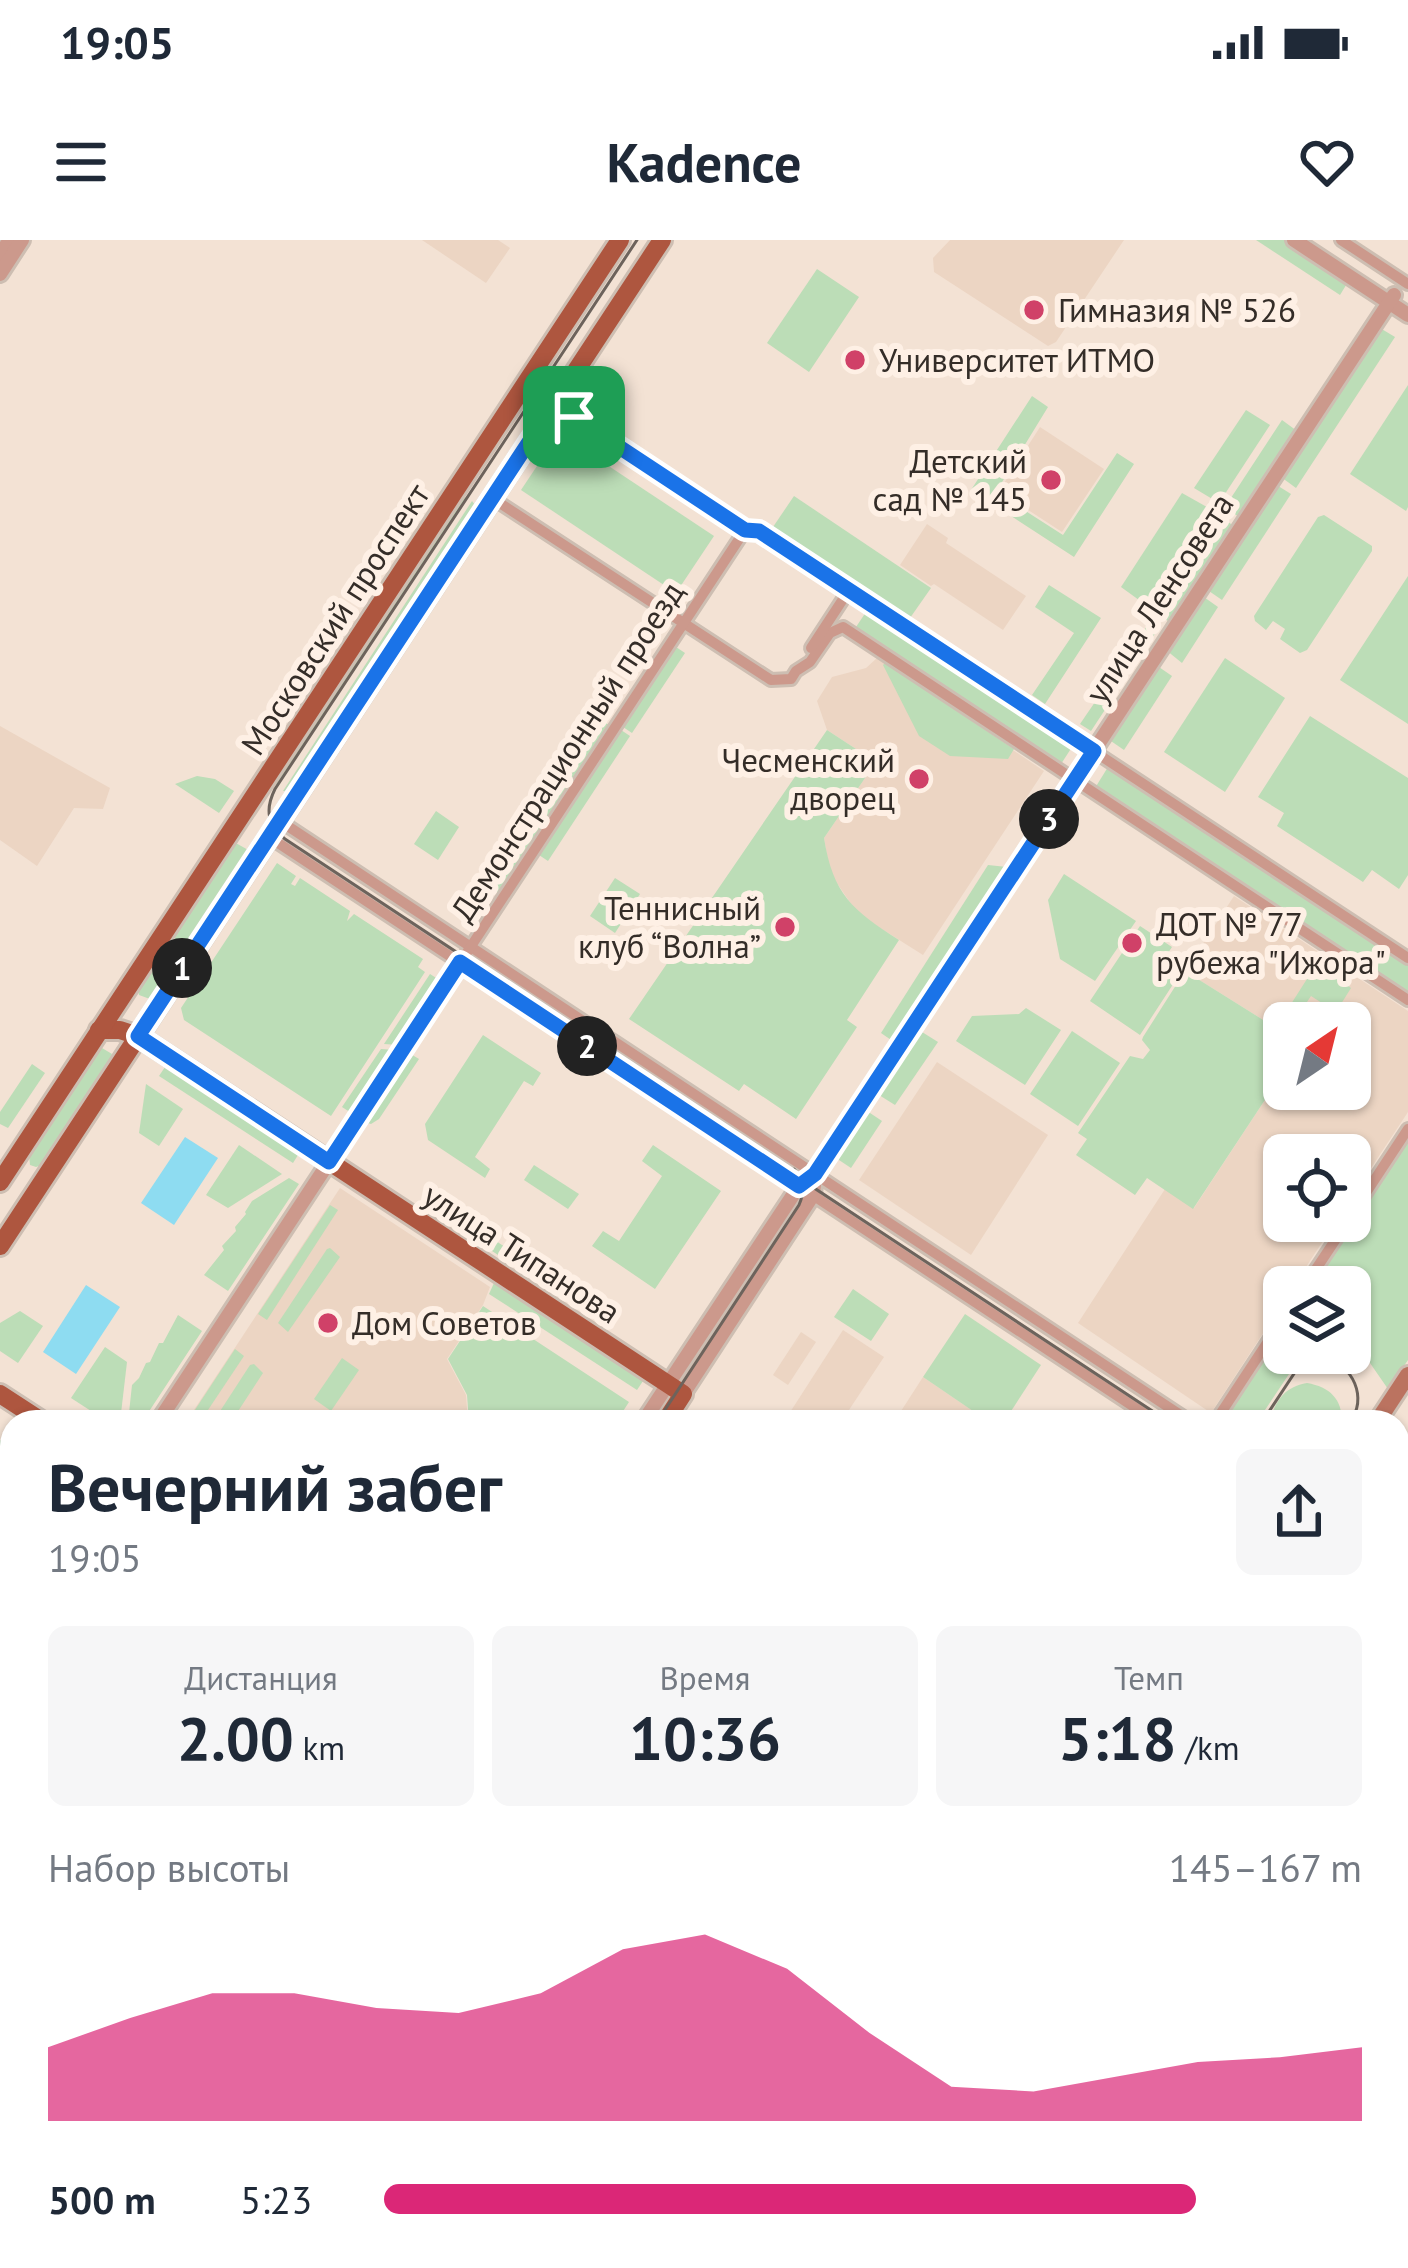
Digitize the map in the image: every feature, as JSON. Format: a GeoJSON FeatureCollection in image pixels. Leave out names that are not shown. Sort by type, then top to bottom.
{"type":"FeatureCollection","features":[{"type":"Feature","properties":{"kind":"main road","name":"Московский проспект"},"geometry":{"type":"LineString","coordinates":[[40,1185],[0,1182],[620,240]]}},
{"type":"Feature","properties":{"kind":"main road","name":"Московский проспект"},"geometry":{"type":"LineString","coordinates":[[0,1246],[662,240]]}},
{"type":"Feature","properties":{"kind":"main road"},"geometry":{"type":"LineString","coordinates":[[100,1030],[138,1036]]}},
{"type":"Feature","properties":{"kind":"main road","name":"улица Типанова"},"geometry":{"type":"LineString","coordinates":[[138,1036],[675,1389]]}},
{"type":"Feature","properties":{"kind":"main road"},"geometry":{"type":"LineString","coordinates":[[0,1152],[28,1139]]}},
{"type":"Feature","properties":{"kind":"main road"},"geometry":{"type":"LineString","coordinates":[[1385,1410],[1408,1375]]}},
{"type":"Feature","properties":{"kind":"main road","name":"улица Ленсовета"},"geometry":{"type":"LineString","coordinates":[[669,1410],[675,1389]]}},
{"type":"Feature","properties":{"kind":"street"},"geometry":{"type":"LineString","coordinates":[[0,254],[10,240]]}},
{"type":"Feature","properties":{"kind":"street"},"geometry":{"type":"LineString","coordinates":[[0,274],[22,240]]}},
{"type":"Feature","properties":{"kind":"street"},"geometry":{"type":"LineString","coordinates":[[1294,240],[1333,248],[1408,315]]}},
{"type":"Feature","properties":{"kind":"street"},"geometry":{"type":"LineString","coordinates":[[1311,240],[1408,284]]}},
{"type":"Feature","properties":{"kind":"street","name":"улица Ленсовета"},"geometry":{"type":"LineString","coordinates":[[675,1389],[799,1186],[815,1174],[1397,301]]}},
{"type":"Feature","properties":{"kind":"street"},"geometry":{"type":"LineString","coordinates":[[525,385],[745,530],[759,531],[1408,958]]}},
{"type":"Feature","properties":{"kind":"street"},"geometry":{"type":"LineString","coordinates":[[492,498],[771,680],[791,679],[849,590]]}},
{"type":"Feature","properties":{"kind":"street","name":"Демонстрационный проезд"},"geometry":{"type":"LineString","coordinates":[[166,1410],[745,530]]}},
{"type":"Feature","properties":{"kind":"street"},"geometry":{"type":"LineString","coordinates":[[796,671],[810,662],[830,633],[843,627],[1408,1000]]}},
{"type":"Feature","properties":{"kind":"street"},"geometry":{"type":"LineString","coordinates":[[274,829],[471,947],[1173,1410]]}},
{"type":"Feature","properties":{"kind":"street"},"geometry":{"type":"LineString","coordinates":[[274,829],[460,962],[1139,1410]]}},
{"type":"Feature","properties":{"kind":"street"},"geometry":{"type":"LineString","coordinates":[[1371,1185],[1408,1129]]}},
{"type":"Feature","properties":{"kind":"street","name":"улица Ленсовета"},"geometry":{"type":"LineString","coordinates":[[655,1410],[675,1389],[813,1196],[815,1174]]}},
{"type":"Feature","properties":{"kind":"street"},"geometry":{"type":"LineString","coordinates":[[1223,1410],[1263,1349]]}},
{"type":"Feature","properties":{"kind":"shaded area"},"geometry":{"type":"Polygon","coordinates":[[[422,240],[498,240],[510,248],[486,283],[422,240]]]}},
{"type":"Feature","properties":{"kind":"shaded area","name":"Гимназия № 526"},"geometry":{"type":"Polygon","coordinates":[[[950,240],[1124,240],[1056,342],[1048,346],[934,272],[933,258],[950,240]]]}},
{"type":"Feature","properties":{"kind":"shaded area","name":"Детский сад № 145"},"geometry":{"type":"Polygon","coordinates":[[[1040,427],[1104,469],[1062,532],[999,491],[1040,427]]]}},
{"type":"Feature","properties":{"kind":"shaded area"},"geometry":{"type":"Polygon","coordinates":[[[927,524],[948,538],[946,543],[1026,596],[1003,630],[900,565],[927,524]]]}},
{"type":"Feature","properties":{"kind":"shaded area"},"geometry":{"type":"Polygon","coordinates":[[[877,658],[1044,771],[923,955],[858,914],[830,873],[824,838],[876,762],[827,730],[817,701],[832,677],[866,668],[877,658]]]}},
{"type":"Feature","properties":{"kind":"shaded area"},"geometry":{"type":"Polygon","coordinates":[[[0,726],[110,788],[103,809],[74,808],[37,866],[0,840],[0,726]]]}},
{"type":"Feature","properties":{"kind":"shaded area"},"geometry":{"type":"Polygon","coordinates":[[[1234,896],[1408,1011],[1408,1112],[1371,1168],[1371,1134],[1263,1134],[1263,1242],[1322,1242],[1307,1266],[1263,1266],[1263,1333],[1213,1410],[1207,1410],[1078,1323],[1165,1189],[1194,1208],[1263,1103],[1263,1110],[1371,1110],[1371,1002],[1263,1002],[1263,1020],[1185,971],[1234,896]]]}},
{"type":"Feature","properties":{"kind":"shaded area"},"geometry":{"type":"Polygon","coordinates":[[[937,1062],[1048,1135],[971,1255],[859,1180],[937,1062]]]}},
{"type":"Feature","properties":{"kind":"shaded area"},"geometry":{"type":"Polygon","coordinates":[[[340,1188],[490,1287],[447,1359],[466,1395],[467,1410],[194,1410],[340,1188]]]}},
{"type":"Feature","properties":{"kind":"shaded area"},"geometry":{"type":"Polygon","coordinates":[[[843,1330],[884,1357],[849,1410],[792,1410],[843,1330]]]}},
{"type":"Feature","properties":{"kind":"shaded area"},"geometry":{"type":"Polygon","coordinates":[[[801,1332],[816,1342],[788,1385],[773,1375],[801,1332]]]}},
{"type":"Feature","properties":{"kind":"shaded area"},"geometry":{"type":"Polygon","coordinates":[[[923,1377],[971,1410],[902,1410],[923,1377]]]}},
{"type":"Feature","properties":{"kind":"green space"},"geometry":{"type":"Polygon","coordinates":[[[1256,240],[1285,240],[1348,282],[1340,295],[1256,240]]]}},
{"type":"Feature","properties":{"kind":"green space"},"geometry":{"type":"Polygon","coordinates":[[[817,269],[859,297],[809,372],[767,343],[817,269]]]}},
{"type":"Feature","properties":{"kind":"green space"},"geometry":{"type":"Polygon","coordinates":[[[1380,328],[1395,337],[1296,488],[1281,477],[1380,328]]]}},
{"type":"Feature","properties":{"kind":"green space"},"geometry":{"type":"Polygon","coordinates":[[[1408,385],[1408,507],[1406,511],[1350,474],[1408,385]]]}},
{"type":"Feature","properties":{"kind":"green space"},"geometry":{"type":"Polygon","coordinates":[[[1032,396],[1048,407],[996,492],[1063,535],[1117,453],[1134,464],[1074,557],[971,490],[1032,396]]]}},
{"type":"Feature","properties":{"kind":"green space"},"geometry":{"type":"Polygon","coordinates":[[[1246,410],[1270,425],[1219,503],[1194,488],[1246,410]]]}},
{"type":"Feature","properties":{"kind":"green space"},"geometry":{"type":"Polygon","coordinates":[[[1282,420],[1297,431],[1239,517],[1225,507],[1282,420]]]}},
{"type":"Feature","properties":{"kind":"green space"},"geometry":{"type":"Polygon","coordinates":[[[559,433],[714,536],[676,593],[521,490],[559,433]]]}},
{"type":"Feature","properties":{"kind":"green space"},"geometry":{"type":"Polygon","coordinates":[[[1275,484],[1291,494],[1222,600],[1206,589],[1275,484]]]}},
{"type":"Feature","properties":{"kind":"green space"},"geometry":{"type":"Polygon","coordinates":[[[1182,493],[1214,511],[1150,608],[1121,587],[1182,493]]]}},
{"type":"Feature","properties":{"kind":"green space"},"geometry":{"type":"Polygon","coordinates":[[[794,496],[931,588],[910,618],[773,527],[794,496]]]}},
{"type":"Feature","properties":{"kind":"green space"},"geometry":{"type":"Polygon","coordinates":[[[466,497],[276,785],[462,498],[466,497]]]}},
{"type":"Feature","properties":{"kind":"green space"},"geometry":{"type":"Polygon","coordinates":[[[472,501],[475,505],[283,791],[472,501]]]}},
{"type":"Feature","properties":{"kind":"green space"},"geometry":{"type":"Polygon","coordinates":[[[1324,515],[1372,546],[1372,551],[1307,650],[1300,653],[1280,639],[1285,629],[1273,621],[1266,630],[1254,616],[1318,517],[1324,515]]]}},
{"type":"Feature","properties":{"kind":"green space"},"geometry":{"type":"Polygon","coordinates":[[[1219,516],[1234,526],[1169,622],[1156,611],[1219,516]]]}},
{"type":"Feature","properties":{"kind":"green space"},"geometry":{"type":"Polygon","coordinates":[[[1408,576],[1408,724],[1340,680],[1408,576]]]}},
{"type":"Feature","properties":{"kind":"green space"},"geometry":{"type":"Polygon","coordinates":[[[1049,585],[1101,618],[1045,704],[1032,695],[1074,633],[1035,607],[1049,585]]]}},
{"type":"Feature","properties":{"kind":"green space"},"geometry":{"type":"Polygon","coordinates":[[[1201,595],[1218,607],[1182,663],[1166,650],[1201,595]]]}},
{"type":"Feature","properties":{"kind":"green space"},"geometry":{"type":"Polygon","coordinates":[[[868,609],[1074,744],[1061,764],[856,627],[868,609]]]}},
{"type":"Feature","properties":{"kind":"green space"},"geometry":{"type":"Polygon","coordinates":[[[1151,620],[1160,626],[1091,731],[1080,724],[1151,620]]]}},
{"type":"Feature","properties":{"kind":"green space"},"geometry":{"type":"Polygon","coordinates":[[[676,647],[685,653],[632,733],[623,727],[676,647]]]}},
{"type":"Feature","properties":{"kind":"green space"},"geometry":{"type":"Polygon","coordinates":[[[1225,658],[1285,698],[1225,792],[1164,752],[1225,658]]]}},
{"type":"Feature","properties":{"kind":"green space"},"geometry":{"type":"Polygon","coordinates":[[[885,663],[1014,749],[1008,759],[950,756],[919,736],[885,663]]]}},
{"type":"Feature","properties":{"kind":"green space"},"geometry":{"type":"Polygon","coordinates":[[[1156,665],[1172,676],[1124,750],[1108,739],[1156,665]]]}},
{"type":"Feature","properties":{"kind":"green space"},"geometry":{"type":"Polygon","coordinates":[[[1310,716],[1408,778],[1408,875],[1399,889],[1372,870],[1363,882],[1277,826],[1284,813],[1258,797],[1310,716]]]}},
{"type":"Feature","properties":{"kind":"green space"},"geometry":{"type":"Polygon","coordinates":[[[601,720],[609,725],[498,893],[491,887],[601,720]]]}},
{"type":"Feature","properties":{"kind":"green space"},"geometry":{"type":"Polygon","coordinates":[[[621,730],[630,736],[548,861],[539,855],[621,730]]]}},
{"type":"Feature","properties":{"kind":"green space","name":"Теннисный клуб “Волна”"},"geometry":{"type":"Polygon","coordinates":[[[827,730],[876,762],[824,838],[833,873],[847,899],[899,940],[847,1020],[857,1027],[796,1119],[744,1084],[739,1091],[629,1019],[827,730]]]}},
{"type":"Feature","properties":{"kind":"green space"},"geometry":{"type":"Polygon","coordinates":[[[1108,767],[1408,963],[1408,993],[1095,788],[1108,767]]]}},
{"type":"Feature","properties":{"kind":"green space"},"geometry":{"type":"Polygon","coordinates":[[[197,776],[215,779],[234,791],[219,813],[175,784],[197,776]]]}},
{"type":"Feature","properties":{"kind":"green space"},"geometry":{"type":"Polygon","coordinates":[[[436,811],[459,827],[438,860],[414,844],[436,811]]]}},
{"type":"Feature","properties":{"kind":"green space"},"geometry":{"type":"Polygon","coordinates":[[[234,842],[250,851],[150,999],[139,995],[138,990],[234,842]]]}},
{"type":"Feature","properties":{"kind":"green space"},"geometry":{"type":"Polygon","coordinates":[[[277,863],[296,876],[291,884],[295,886],[300,878],[350,911],[347,921],[354,914],[423,959],[418,967],[425,972],[331,1116],[184,1020],[181,1008],[277,863]]]}},
{"type":"Feature","properties":{"kind":"green space"},"geometry":{"type":"Polygon","coordinates":[[[988,865],[1007,867],[894,1042],[881,1033],[988,865]]]}},
{"type":"Feature","properties":{"kind":"green space"},"geometry":{"type":"Polygon","coordinates":[[[1064,874],[1136,921],[1095,981],[1060,959],[1048,900],[1064,874]]]}},
{"type":"Feature","properties":{"kind":"green space"},"geometry":{"type":"Polygon","coordinates":[[[615,878],[640,894],[615,933],[590,916],[615,878]]]}},
{"type":"Feature","properties":{"kind":"green space"},"geometry":{"type":"Polygon","coordinates":[[[1140,926],[1172,947],[1166,956],[1183,969],[1140,1035],[1090,1001],[1140,926]]]}},
{"type":"Feature","properties":{"kind":"green space"},"geometry":{"type":"Polygon","coordinates":[[[1321,957],[1346,972],[1341,981],[1351,988],[1342,1002],[1320,1002],[1311,996],[1307,1002],[1292,1002],[1321,957]]]}},
{"type":"Feature","properties":{"kind":"green space"},"geometry":{"type":"Polygon","coordinates":[[[1185,971],[1263,1020],[1263,1103],[1193,1209],[1147,1178],[1135,1195],[1076,1155],[1087,1139],[1078,1133],[1130,1056],[1143,1059],[1150,1050],[1143,1037],[1185,971]]]}},
{"type":"Feature","properties":{"kind":"green space"},"geometry":{"type":"Polygon","coordinates":[[[430,974],[441,981],[398,1045],[384,1044],[430,974]]]}},
{"type":"Feature","properties":{"kind":"green space"},"geometry":{"type":"Polygon","coordinates":[[[1026,1008],[1061,1030],[1025,1085],[956,1041],[972,1016],[1019,1014],[1026,1008]]]}},
{"type":"Feature","properties":{"kind":"green space"},"geometry":{"type":"Polygon","coordinates":[[[1072,1031],[1120,1063],[1078,1126],[1030,1094],[1072,1031]]]}},
{"type":"Feature","properties":{"kind":"green space"},"geometry":{"type":"Polygon","coordinates":[[[922,1032],[938,1042],[895,1105],[879,1095],[922,1032]]]}},
{"type":"Feature","properties":{"kind":"green space"},"geometry":{"type":"Polygon","coordinates":[[[483,1035],[541,1073],[533,1086],[524,1081],[475,1157],[490,1169],[485,1178],[428,1140],[425,1124],[483,1035]]]}},
{"type":"Feature","properties":{"kind":"green space"},"geometry":{"type":"Polygon","coordinates":[[[102,1048],[112,1054],[110,1061],[42,1165],[30,1165],[29,1155],[102,1048]]]}},
{"type":"Feature","properties":{"kind":"green space"},"geometry":{"type":"Polygon","coordinates":[[[381,1049],[395,1050],[353,1114],[342,1107],[381,1049]]]}},
{"type":"Feature","properties":{"kind":"green space"},"geometry":{"type":"Polygon","coordinates":[[[409,1053],[419,1059],[379,1119],[364,1122],[409,1053]]]}},
{"type":"Feature","properties":{"kind":"green space"},"geometry":{"type":"Polygon","coordinates":[[[32,1064],[45,1073],[8,1128],[0,1124],[0,1112],[32,1064]]]}},
{"type":"Feature","properties":{"kind":"green space"},"geometry":{"type":"Polygon","coordinates":[[[165,1067],[298,1155],[293,1163],[159,1076],[165,1067]]]}},
{"type":"Feature","properties":{"kind":"green space"},"geometry":{"type":"Polygon","coordinates":[[[146,1084],[183,1109],[159,1146],[139,1133],[146,1084]]]}},
{"type":"Feature","properties":{"kind":"green space"},"geometry":{"type":"Polygon","coordinates":[[[867,1111],[882,1121],[851,1168],[836,1158],[867,1111]]]}},
{"type":"Feature","properties":{"kind":"green space"},"geometry":{"type":"Polygon","coordinates":[[[1408,1140],[1408,1360],[1388,1389],[1371,1364],[1371,1266],[1324,1266],[1340,1242],[1371,1242],[1371,1196],[1408,1140]]]}},
{"type":"Feature","properties":{"kind":"green space"},"geometry":{"type":"Polygon","coordinates":[[[239,1145],[282,1174],[228,1208],[206,1195],[239,1145]]]}},
{"type":"Feature","properties":{"kind":"green space"},"geometry":{"type":"Polygon","coordinates":[[[653,1145],[721,1191],[655,1289],[592,1246],[603,1231],[619,1241],[662,1176],[642,1161],[653,1145]]]}},
{"type":"Feature","properties":{"kind":"green space"},"geometry":{"type":"Polygon","coordinates":[[[534,1165],[579,1194],[568,1209],[524,1180],[534,1165]]]}},
{"type":"Feature","properties":{"kind":"green space"},"geometry":{"type":"Polygon","coordinates":[[[289,1178],[299,1184],[228,1291],[204,1275],[252,1201],[289,1178]]]}},
{"type":"Feature","properties":{"kind":"green space"},"geometry":{"type":"Polygon","coordinates":[[[330,1205],[338,1210],[267,1320],[258,1314],[330,1205]]]}},
{"type":"Feature","properties":{"kind":"green space"},"geometry":{"type":"Polygon","coordinates":[[[452,1212],[567,1288],[561,1296],[446,1221],[452,1212]]]}},
{"type":"Feature","properties":{"kind":"green space"},"geometry":{"type":"Polygon","coordinates":[[[330,1248],[340,1257],[288,1332],[278,1323],[330,1248]]]}},
{"type":"Feature","properties":{"kind":"green space"},"geometry":{"type":"Polygon","coordinates":[[[494,1283],[643,1381],[637,1390],[489,1294],[494,1283]]]}},
{"type":"Feature","properties":{"kind":"green space"},"geometry":{"type":"Polygon","coordinates":[[[853,1289],[889,1314],[871,1341],[834,1317],[853,1289]]]}},
{"type":"Feature","properties":{"kind":"green space"},"geometry":{"type":"Polygon","coordinates":[[[483,1306],[629,1402],[624,1410],[468,1410],[467,1395],[448,1359],[483,1306]]]}},
{"type":"Feature","properties":{"kind":"green space"},"geometry":{"type":"Polygon","coordinates":[[[20,1311],[43,1326],[18,1363],[0,1351],[0,1323],[20,1311]]]}},
{"type":"Feature","properties":{"kind":"green space"},"geometry":{"type":"Polygon","coordinates":[[[965,1314],[1041,1365],[1012,1410],[971,1410],[923,1377],[965,1314]]]}},
{"type":"Feature","properties":{"kind":"green space"},"geometry":{"type":"Polygon","coordinates":[[[178,1315],[202,1331],[150,1410],[129,1410],[132,1385],[178,1315]]]}},
{"type":"Feature","properties":{"kind":"green space"},"geometry":{"type":"Polygon","coordinates":[[[105,1347],[127,1362],[121,1410],[90,1410],[71,1398],[105,1347]]]}},
{"type":"Feature","properties":{"kind":"green space"},"geometry":{"type":"Polygon","coordinates":[[[235,1349],[244,1356],[208,1410],[195,1410],[235,1349]]]}},
{"type":"Feature","properties":{"kind":"green space"},"geometry":{"type":"Polygon","coordinates":[[[342,1358],[359,1370],[332,1410],[314,1399],[342,1358]]]}},
{"type":"Feature","properties":{"kind":"green space"},"geometry":{"type":"Polygon","coordinates":[[[1263,1358],[1263,1374],[1289,1374],[1265,1410],[1228,1410],[1263,1358]]]}},
{"type":"Feature","properties":{"kind":"green space"},"geometry":{"type":"Polygon","coordinates":[[[250,1365],[263,1373],[239,1410],[221,1410],[250,1365]]]}},
{"type":"Feature","properties":{"kind":"green space"},"geometry":{"type":"Polygon","coordinates":[[[1307,1383],[1322,1388],[1333,1395],[1340,1410],[1274,1410],[1293,1387],[1307,1383]]]}},
{"type":"Feature","properties":{"kind":"water"},"geometry":{"type":"Polygon","coordinates":[[[185,1137],[218,1158],[174,1225],[141,1203],[185,1137]]]}},
{"type":"Feature","properties":{"kind":"water"},"geometry":{"type":"Polygon","coordinates":[[[86,1285],[120,1307],[76,1374],[43,1352],[86,1285]]]}},
{"type":"Feature","properties":{"kind":"tram line"},"geometry":{"type":"LineString","coordinates":[[637,240],[275,789],[271,822],[285,839],[1151,1410]]}},
{"type":"Feature","properties":{"kind":"tram line"},"geometry":{"type":"LineString","coordinates":[[665,1410],[799,1205],[802,1186],[794,1169]]}},
{"type":"Feature","properties":{"kind":"tram line"},"geometry":{"type":"LineString","coordinates":[[1270,1410],[1294,1374]]}},
{"type":"Feature","properties":{"kind":"tram line"},"geometry":{"type":"LineString","coordinates":[[1349,1374],[1357,1393],[1356,1410]]}},
{"type":"Feature","properties":{"kind":"place","name":"Гимназия № 526"},"geometry":{"type":"Point","coordinates":[1034,310]}},
{"type":"Feature","properties":{"kind":"place","name":"Университет ИТМО"},"geometry":{"type":"Point","coordinates":[855,360]}},
{"type":"Feature","properties":{"kind":"place","name":"Детский сад № 145"},"geometry":{"type":"Point","coordinates":[1051,480]}},
{"type":"Feature","properties":{"kind":"place","name":"Чесменский дворец"},"geometry":{"type":"Point","coordinates":[919,779]}},
{"type":"Feature","properties":{"kind":"place","name":"Теннисный клуб “Волна”"},"geometry":{"type":"Point","coordinates":[785,927]}},
{"type":"Feature","properties":{"kind":"place","name":"ДОТ № 77 рубежа \"Ижора\""},"geometry":{"type":"Point","coordinates":[1132,943]}},
{"type":"Feature","properties":{"kind":"place","name":"Дом Советов"},"geometry":{"type":"Point","coordinates":[328,1323]}},
{"type":"Feature","properties":{"kind":"route"},"geometry":{"type":"LineString","coordinates":[[554,404],[574,417],[745,530],[759,531],[1094,751],[815,1174],[799,1186],[460,962],[329,1162],[138,1036],[554,404]]}}]}
